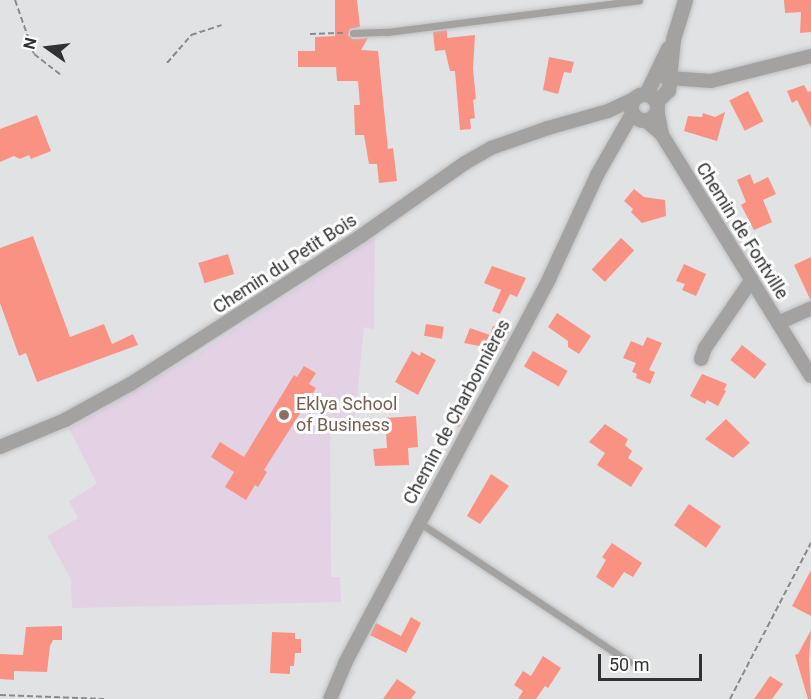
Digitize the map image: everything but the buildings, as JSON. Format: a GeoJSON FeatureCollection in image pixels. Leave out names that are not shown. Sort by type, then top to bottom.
{"type":"FeatureCollection","features":[{"type":"Feature","properties":{"kind":"street"},"geometry":{"type":"LineString","coordinates":[[685,0],[664,80],[711,81],[811,56]]}},
{"type":"Feature","properties":{"kind":"street","name":"Chemin de Charbonnières"},"geometry":{"type":"LineString","coordinates":[[330,699],[345,663],[549,279],[615,142],[664,80]]}},
{"type":"Feature","properties":{"kind":"street","name":"Chemin du Petit Bois"},"geometry":{"type":"LineString","coordinates":[[0,447],[64,420],[132,382],[361,236],[465,163],[491,148],[590,116],[642,108]]}},
{"type":"Feature","properties":{"kind":"street","name":"Chemin de Fontville"},"geometry":{"type":"LineString","coordinates":[[642,108],[662,135],[811,376]]}},
{"type":"Feature","properties":{"kind":"street"},"geometry":{"type":"LineString","coordinates":[[701,359],[705,348],[752,279]]}},
{"type":"Feature","properties":{"kind":"street"},"geometry":{"type":"LineString","coordinates":[[778,323],[811,308]]}},
{"type":"Feature","properties":{"kind":"lane"},"geometry":{"type":"LineString","coordinates":[[353,33],[387,32],[639,0]]}},
{"type":"Feature","properties":{"kind":"lane"},"geometry":{"type":"LineString","coordinates":[[420,523],[628,662]]}},
{"type":"Feature","properties":{"kind":"path"},"geometry":{"type":"LineString","coordinates":[[15,0],[34,54],[60,74]]}},
{"type":"Feature","properties":{"kind":"path"},"geometry":{"type":"LineString","coordinates":[[167,63],[191,35],[221,25]]}},
{"type":"Feature","properties":{"kind":"path"},"geometry":{"type":"LineString","coordinates":[[310,34],[353,33]]}},
{"type":"Feature","properties":{"kind":"path"},"geometry":{"type":"LineString","coordinates":[[730,699],[811,543]]}},
{"type":"Feature","properties":{"kind":"path"},"geometry":{"type":"LineString","coordinates":[[0,695],[104,699]]}},
{"type":"Feature","properties":{"kind":"shaded area"},"geometry":{"type":"Polygon","coordinates":[[[375,237],[374,329],[364,327],[355,416],[330,421],[331,577],[340,577],[341,602],[72,608],[71,579],[47,536],[78,518],[69,501],[97,484],[69,429],[210,346],[375,237]]]}},
{"type":"Feature","properties":{"kind":"place","name":"Eklya School of Business"},"geometry":{"type":"Point","coordinates":[284,415]}}]}
